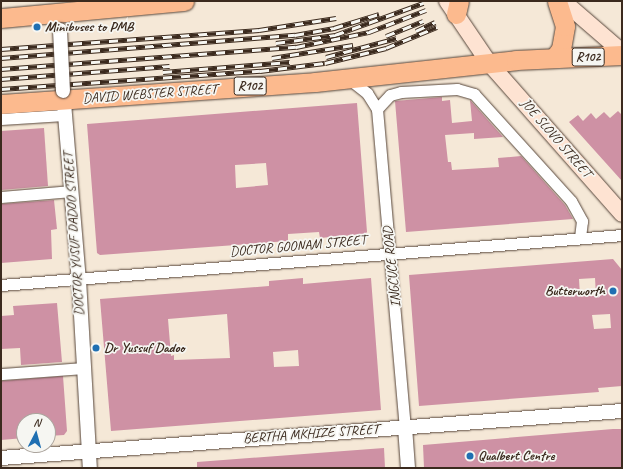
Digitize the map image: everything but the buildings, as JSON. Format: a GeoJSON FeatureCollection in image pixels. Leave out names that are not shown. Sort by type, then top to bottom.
{"type":"FeatureCollection","features":[{"type":"Feature","properties":{"kind":"highway"},"geometry":{"type":"LineString","coordinates":[[1,18],[59,15],[184,1]]}},
{"type":"Feature","properties":{"kind":"highway"},"geometry":{"type":"LineString","coordinates":[[554,58],[561,49],[565,26],[557,1]]}},
{"type":"Feature","properties":{"kind":"highway","name":"R102"},"geometry":{"type":"LineString","coordinates":[[489,63],[622,55]]}},
{"type":"Feature","properties":{"kind":"highway","name":"DAVID WEBSTER STREET"},"geometry":{"type":"LineString","coordinates":[[1,104],[63,102],[348,78],[489,63]]}},
{"type":"Feature","properties":{"kind":"main road","name":"R102"},"geometry":{"type":"LineString","coordinates":[[563,1],[622,52]]}},
{"type":"Feature","properties":{"kind":"main road","name":"JOE SLOVO STREET"},"geometry":{"type":"LineString","coordinates":[[454,5],[489,63],[622,214]]}},
{"type":"Feature","properties":{"kind":"street","name":"DOCTOR YUSUF DADOO STREET"},"geometry":{"type":"LineString","coordinates":[[59,15],[63,102],[79,280],[82,368],[90,468]]}},
{"type":"Feature","properties":{"kind":"street","name":"INGCUCE ROAD"},"geometry":{"type":"LineString","coordinates":[[348,78],[367,93],[377,109],[391,254],[408,468]]}},
{"type":"Feature","properties":{"kind":"street"},"geometry":{"type":"LineString","coordinates":[[377,109],[390,95],[401,92],[457,89],[474,94],[571,201],[582,221],[580,238]]}},
{"type":"Feature","properties":{"kind":"street"},"geometry":{"type":"LineString","coordinates":[[1,119],[63,102]]}},
{"type":"Feature","properties":{"kind":"street"},"geometry":{"type":"LineString","coordinates":[[1,197],[72,192]]}},
{"type":"Feature","properties":{"kind":"street","name":"DOCTOR GOONAM STREET"},"geometry":{"type":"LineString","coordinates":[[1,285],[79,280],[622,235]]}},
{"type":"Feature","properties":{"kind":"street"},"geometry":{"type":"LineString","coordinates":[[1,374],[82,368]]}},
{"type":"Feature","properties":{"kind":"street","name":"BERTHA MKHIZE STREET"},"geometry":{"type":"LineString","coordinates":[[1,458],[622,411]]}},
{"type":"Feature","properties":{"kind":"railway"},"geometry":{"type":"LineString","coordinates":[[276,43],[335,35],[423,3]]}},
{"type":"Feature","properties":{"kind":"railway"},"geometry":{"type":"LineString","coordinates":[[1,69],[296,47],[369,32],[426,10]]}},
{"type":"Feature","properties":{"kind":"railway"},"geometry":{"type":"LineString","coordinates":[[1,58],[295,35],[334,28],[379,14]]}},
{"type":"Feature","properties":{"kind":"railway"},"geometry":{"type":"LineString","coordinates":[[1,49],[259,30],[336,18]]}},
{"type":"Feature","properties":{"kind":"railway"},"geometry":{"type":"LineString","coordinates":[[386,36],[423,21]]}},
{"type":"Feature","properties":{"kind":"railway"},"geometry":{"type":"LineString","coordinates":[[416,31],[435,22]]}},
{"type":"Feature","properties":{"kind":"railway"},"geometry":{"type":"LineString","coordinates":[[1,89],[260,71],[325,63],[386,48],[437,27]]}},
{"type":"Feature","properties":{"kind":"railway"},"geometry":{"type":"LineString","coordinates":[[326,57],[397,38]]}},
{"type":"Feature","properties":{"kind":"railway"},"geometry":{"type":"LineString","coordinates":[[272,58],[353,45]]}},
{"type":"Feature","properties":{"kind":"railway"},"geometry":{"type":"LineString","coordinates":[[163,72],[290,62]]}},
{"type":"Feature","properties":{"kind":"railway"},"geometry":{"type":"LineString","coordinates":[[1,79],[170,66]]}},
{"type":"Feature","properties":{"kind":"place","name":"Minibuses to PMB"},"geometry":{"type":"Point","coordinates":[37,27]}},
{"type":"Feature","properties":{"kind":"place","name":"Butterworth"},"geometry":{"type":"Point","coordinates":[613,291]}},
{"type":"Feature","properties":{"kind":"place","name":"Dr Yussuf Dadoo"},"geometry":{"type":"Point","coordinates":[96,348]}},
{"type":"Feature","properties":{"kind":"place","name":"Qualbert Centre"},"geometry":{"type":"Point","coordinates":[470,456]}}]}
